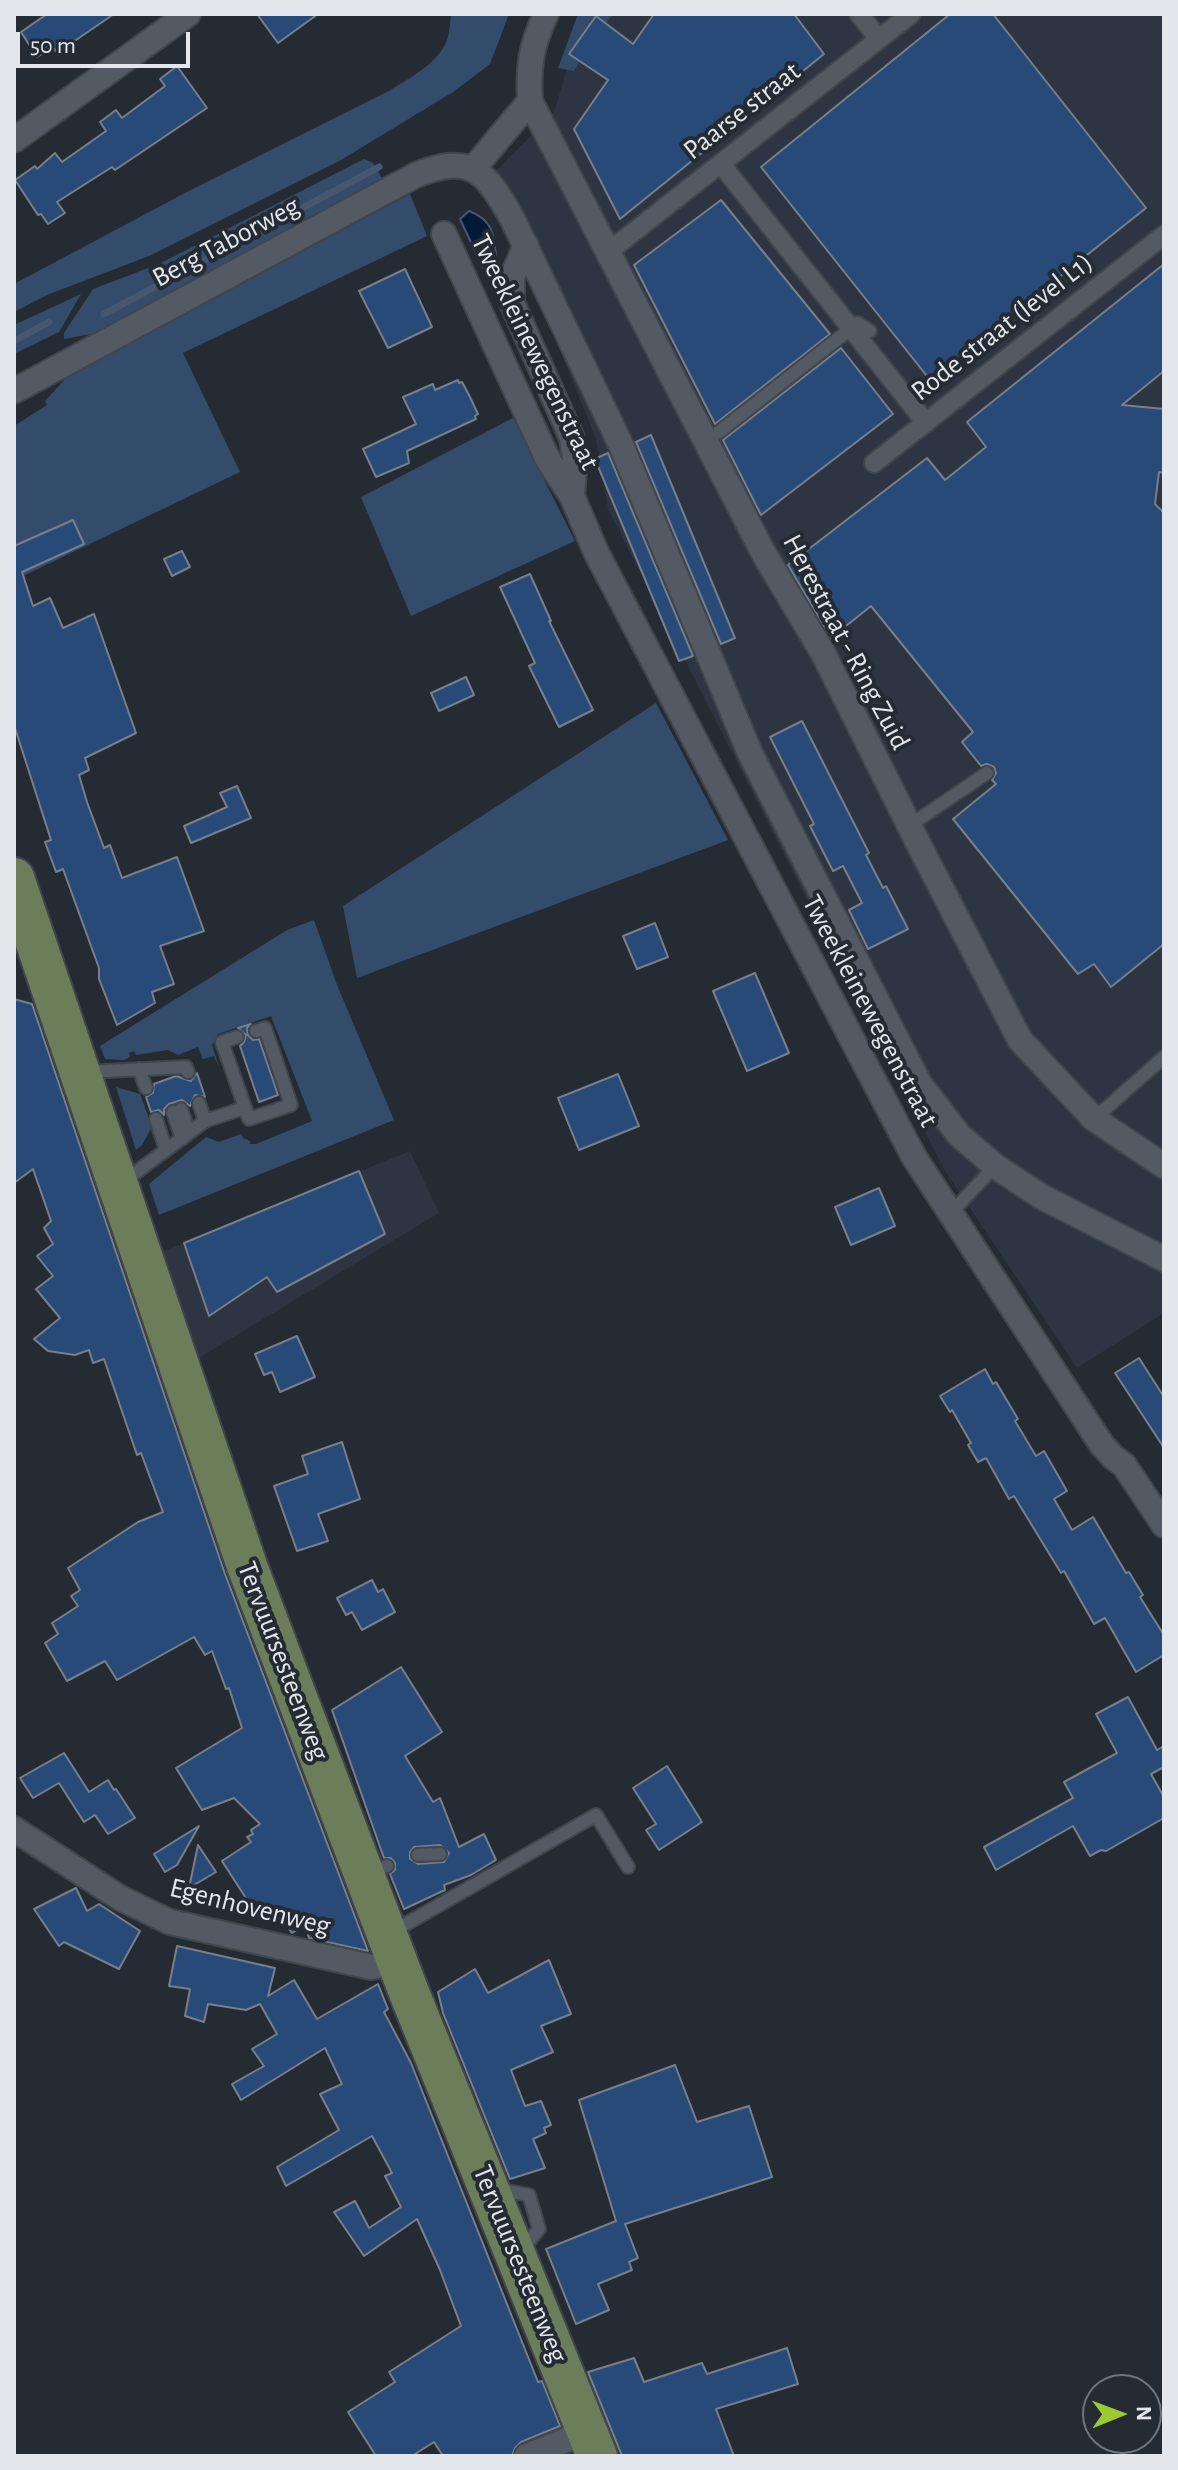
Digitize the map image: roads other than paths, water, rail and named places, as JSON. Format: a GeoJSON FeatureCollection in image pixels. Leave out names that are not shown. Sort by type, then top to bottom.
{"type":"FeatureCollection","features":[{"type":"Feature","properties":{"kind":"main road","name":"Tervuursesteenweg"},"geometry":{"type":"LineString","coordinates":[[14,878],[247,1566],[392,1948],[592,2443]]}},
{"type":"Feature","properties":{"kind":"street"},"geometry":{"type":"LineString","coordinates":[[14,140],[188,14]]}},
{"type":"Feature","properties":{"kind":"street"},"geometry":{"type":"LineString","coordinates":[[546,14],[528,66],[530,101],[473,169],[492,184],[526,245],[621,445],[750,753],[882,1015],[931,1102],[959,1135],[995,1166],[1042,1197],[1164,1259]]}},
{"type":"Feature","properties":{"kind":"street"},"geometry":{"type":"LineString","coordinates":[[859,14],[879,39]]}},
{"type":"Feature","properties":{"kind":"street","name":"Paarse straat"},"geometry":{"type":"LineString","coordinates":[[608,252],[911,14]]}},
{"type":"Feature","properties":{"kind":"street","name":"Herestraat - Ring Zuid"},"geometry":{"type":"LineString","coordinates":[[530,101],[608,252],[697,406],[764,554],[823,653],[1020,1040],[1094,1119],[1164,1166]]}},
{"type":"Feature","properties":{"kind":"street"},"geometry":{"type":"LineString","coordinates":[[721,164],[926,423]]}},
{"type":"Feature","properties":{"kind":"street","name":"Berg Taborweg"},"geometry":{"type":"LineString","coordinates":[[14,391],[416,175],[447,165],[473,169]]}},
{"type":"Feature","properties":{"kind":"street","name":"Tweekleinewegenstraat"},"geometry":{"type":"LineString","coordinates":[[444,234],[548,460],[572,496],[596,552],[914,1157],[1102,1445],[1124,1465],[1164,1525]]}},
{"type":"Feature","properties":{"kind":"street","name":"Rode straat (level L1)"},"geometry":{"type":"LineString","coordinates":[[874,463],[1164,235]]}},
{"type":"Feature","properties":{"kind":"street","name":"Tweekleinewegenstraat"},"geometry":{"type":"LineString","coordinates":[[526,245],[512,277],[511,296],[572,438],[575,459],[572,496]]}},
{"type":"Feature","properties":{"kind":"street","name":"Egenhovenweg"},"geometry":{"type":"LineString","coordinates":[[14,1829],[120,1898],[170,1922],[371,1967],[392,1948]]}},
{"type":"Feature","properties":{"kind":"street","name":"Tervuursesteenweg"},"geometry":{"type":"LineString","coordinates":[[527,2456],[592,2443]]}},
{"type":"Feature","properties":{"kind":"lane"},"geometry":{"type":"LineString","coordinates":[[713,437],[858,323],[870,331]]}},
{"type":"Feature","properties":{"kind":"lane"},"geometry":{"type":"LineString","coordinates":[[909,826],[987,773]]}},
{"type":"Feature","properties":{"kind":"lane"},"geometry":{"type":"LineString","coordinates":[[237,1037],[222,1042],[249,1119],[291,1105],[271,1060],[265,1028],[256,1031]]}},
{"type":"Feature","properties":{"kind":"lane"},"geometry":{"type":"LineString","coordinates":[[228,1058],[242,1053]]}},
{"type":"Feature","properties":{"kind":"lane"},"geometry":{"type":"LineString","coordinates":[[1094,1119],[1164,1057]]}},
{"type":"Feature","properties":{"kind":"lane"},"geometry":{"type":"LineString","coordinates":[[79,1072],[139,1069],[165,1074],[186,1067],[188,1072]]}},
{"type":"Feature","properties":{"kind":"lane"},"geometry":{"type":"LineString","coordinates":[[233,1073],[247,1068]]}},
{"type":"Feature","properties":{"kind":"lane"},"geometry":{"type":"LineString","coordinates":[[139,1069],[146,1088]]}},
{"type":"Feature","properties":{"kind":"lane"},"geometry":{"type":"LineString","coordinates":[[239,1090],[253,1084]]}},
{"type":"Feature","properties":{"kind":"lane"},"geometry":{"type":"LineString","coordinates":[[199,1103],[205,1121]]}},
{"type":"Feature","properties":{"kind":"lane"},"geometry":{"type":"LineString","coordinates":[[117,1187],[205,1121],[244,1108]]}},
{"type":"Feature","properties":{"kind":"lane"},"geometry":{"type":"LineString","coordinates":[[177,1111],[185,1136]]}},
{"type":"Feature","properties":{"kind":"lane"},"geometry":{"type":"LineString","coordinates":[[156,1119],[166,1150]]}},
{"type":"Feature","properties":{"kind":"lane"},"geometry":{"type":"LineString","coordinates":[[951,1213],[995,1166]]}},
{"type":"Feature","properties":{"kind":"lane"},"geometry":{"type":"LineString","coordinates":[[392,1948],[596,1815],[628,1867]]}},
{"type":"Feature","properties":{"kind":"lane"},"geometry":{"type":"LineString","coordinates":[[418,1855],[440,1854]]}},
{"type":"Feature","properties":{"kind":"waterway"},"geometry":{"type":"LineString","coordinates":[[104,314],[379,167]]}},
{"type":"Feature","properties":{"kind":"waterway"},"geometry":{"type":"LineString","coordinates":[[14,341],[49,322]]}}]}
